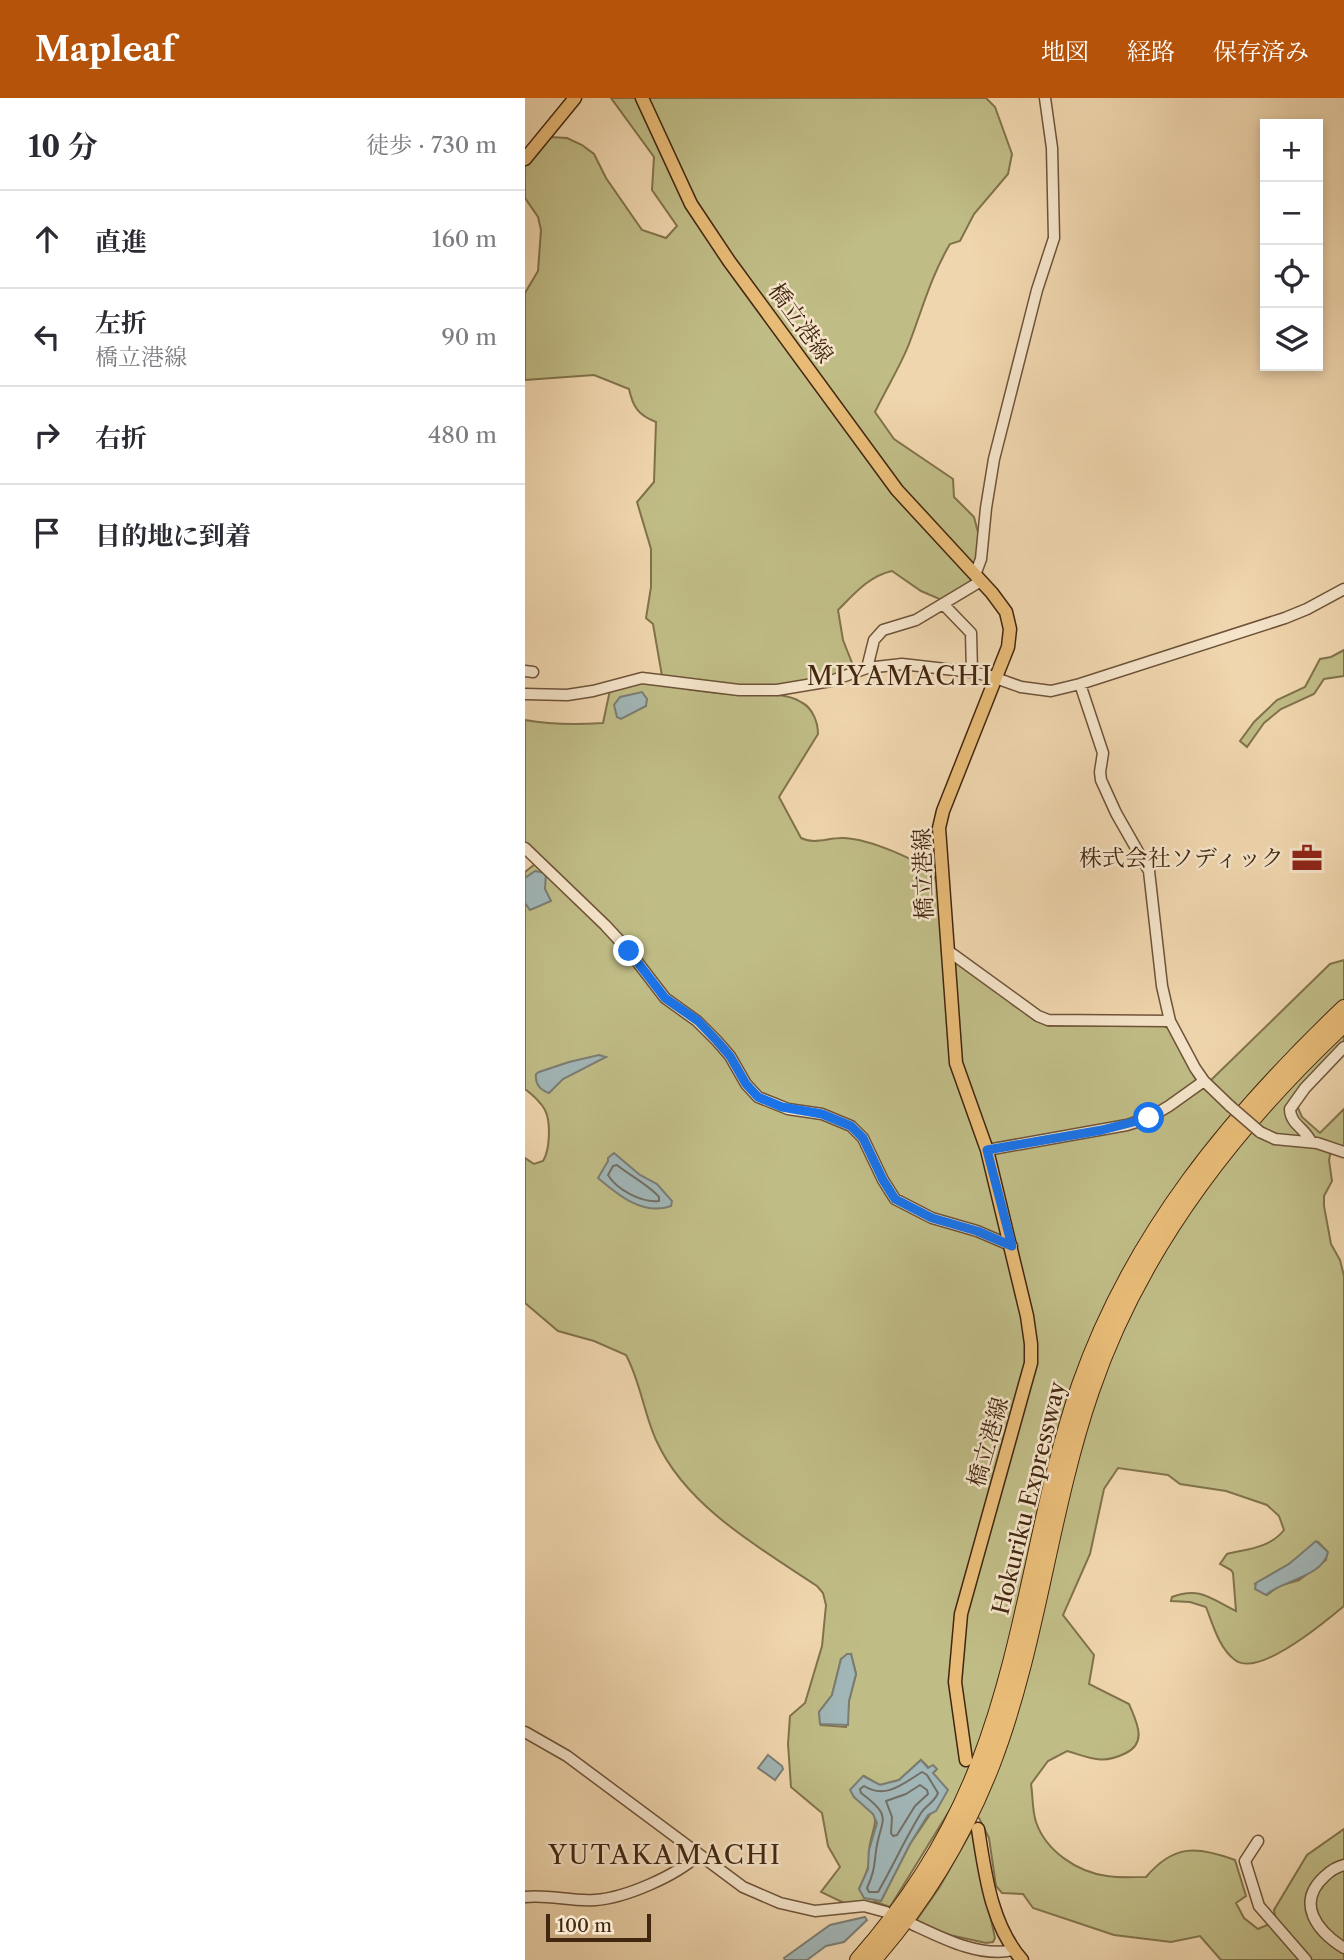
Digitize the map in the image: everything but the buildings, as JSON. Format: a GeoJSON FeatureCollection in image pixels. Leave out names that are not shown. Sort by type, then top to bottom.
{"type":"FeatureCollection","features":[{"type":"Feature","properties":{"kind":"highway","name":"Hokuriku Expressway"},"geometry":{"type":"LineString","coordinates":[[857,1960],[898,1911],[925,1872],[953,1822],[981,1760],[1006,1680],[1067,1426],[1095,1348],[1131,1271],[1172,1202],[1224,1133],[1279,1072],[1344,1008]]}},
{"type":"Feature","properties":{"kind":"highway","name":"Hokuriku Expressway"},"geometry":{"type":"LineString","coordinates":[[873,1960],[908,1917],[948,1857],[992,1762],[1023,1661],[1057,1511],[1079,1429],[1107,1349],[1136,1288],[1185,1205],[1233,1141],[1286,1081],[1344,1024]]}},
{"type":"Feature","properties":{"kind":"main road"},"geometry":{"type":"LineString","coordinates":[[525,159],[575,98]]}},
{"type":"Feature","properties":{"kind":"main road","name":"橋立港線"},"geometry":{"type":"LineString","coordinates":[[642,98],[691,204],[729,261],[897,490],[1006,612],[1010,629],[1008,648],[943,811],[939,828],[956,1063],[987,1150],[1012,1246],[1031,1344],[1031,1363],[961,1614],[955,1682],[966,1760]]}},
{"type":"Feature","properties":{"kind":"main road"},"geometry":{"type":"LineString","coordinates":[[978,1829],[997,1917],[1013,1950],[1022,1960]]}},
{"type":"Feature","properties":{"kind":"street"},"geometry":{"type":"LineString","coordinates":[[867,668],[871,647],[877,635],[891,626],[916,620],[944,605],[978,578],[994,459],[1053,238],[1052,148],[1045,98]]}},
{"type":"Feature","properties":{"kind":"street"},"geometry":{"type":"LineString","coordinates":[[525,694],[567,695],[642,678],[690,686],[777,690],[831,681],[867,668],[915,665],[972,672],[1021,687],[1051,691],[1285,618],[1307,610],[1344,589]]}},
{"type":"Feature","properties":{"kind":"street"},"geometry":{"type":"LineString","coordinates":[[944,605],[971,633],[972,672]]}},
{"type":"Feature","properties":{"kind":"street"},"geometry":{"type":"LineString","coordinates":[[1080,684],[1103,753],[1101,780],[1116,813],[1149,871],[1170,1021],[1204,1081],[1260,1132],[1275,1139],[1311,1142],[1344,1152]]}},
{"type":"Feature","properties":{"kind":"street"},"geometry":{"type":"LineString","coordinates":[[525,848],[605,925],[665,998],[698,1021],[717,1041],[758,1097],[782,1107],[822,1114],[851,1126],[863,1138],[895,1199],[932,1218],[977,1231],[1012,1246]]}},
{"type":"Feature","properties":{"kind":"street"},"geometry":{"type":"LineString","coordinates":[[947,950],[1030,1011],[1048,1020],[1170,1021]]}},
{"type":"Feature","properties":{"kind":"street"},"geometry":{"type":"LineString","coordinates":[[1311,1142],[1291,1118],[1290,1109],[1305,1088],[1344,1047]]}},
{"type":"Feature","properties":{"kind":"street"},"geometry":{"type":"LineString","coordinates":[[987,1150],[1126,1125],[1159,1112],[1204,1081]]}},
{"type":"Feature","properties":{"kind":"street"},"geometry":{"type":"LineString","coordinates":[[525,1732],[567,1756],[743,1887],[780,1903],[815,1911],[864,1906],[886,1912]]}},
{"type":"Feature","properties":{"kind":"street"},"geometry":{"type":"LineString","coordinates":[[1258,1841],[1245,1861],[1259,1906],[1306,1960]]}},
{"type":"Feature","properties":{"kind":"street"},"geometry":{"type":"LineString","coordinates":[[525,1898],[535,1896],[595,1900],[625,1894],[688,1864],[698,1855]]}},
{"type":"Feature","properties":{"kind":"street"},"geometry":{"type":"LineString","coordinates":[[1344,1865],[1331,1870],[1319,1881],[1310,1905],[1320,1930],[1344,1948]]}},
{"type":"Feature","properties":{"kind":"street"},"geometry":{"type":"LineString","coordinates":[[912,1924],[956,1943],[1002,1952],[1013,1950]]}},
{"type":"Feature","properties":{"kind":"shaded area"},"geometry":{"type":"Polygon","coordinates":[[[611,98],[986,98],[995,107],[1012,154],[1008,174],[974,214],[960,241],[950,244],[943,256],[905,353],[875,412],[894,439],[953,479],[954,497],[974,517],[980,540],[974,583],[944,601],[921,591],[892,571],[869,581],[838,610],[843,640],[854,668],[808,682],[784,685],[735,685],[662,676],[653,624],[646,618],[651,587],[651,549],[637,502],[654,482],[656,422],[637,410],[629,389],[594,375],[525,380],[525,293],[538,271],[541,230],[538,217],[525,198],[525,166],[550,137],[567,138],[594,154],[606,178],[642,230],[666,238],[677,226],[652,190],[654,157],[611,98]]]}},
{"type":"Feature","properties":{"kind":"shaded area"},"geometry":{"type":"Polygon","coordinates":[[[1344,650],[1344,676],[1324,679],[1314,694],[1281,709],[1264,723],[1247,747],[1240,741],[1254,722],[1277,700],[1305,687],[1320,659],[1344,650]]]}},
{"type":"Feature","properties":{"kind":"shaded area"},"geometry":{"type":"Polygon","coordinates":[[[649,682],[742,695],[780,695],[809,708],[814,716],[818,734],[779,797],[801,838],[812,841],[854,839],[880,846],[921,865],[930,872],[938,886],[942,939],[1013,1005],[1048,1026],[1162,1025],[1170,1029],[1196,1080],[1199,1083],[1209,1082],[1330,964],[1344,960],[1344,1044],[1294,1099],[1302,1117],[1320,1133],[1344,1109],[1344,1149],[1332,1145],[1329,1160],[1332,1181],[1324,1196],[1324,1206],[1331,1244],[1340,1260],[1344,1276],[1344,1606],[1307,1635],[1275,1655],[1246,1664],[1235,1660],[1221,1643],[1206,1607],[1190,1602],[1171,1601],[1172,1597],[1198,1593],[1236,1611],[1233,1573],[1220,1564],[1227,1554],[1272,1541],[1284,1530],[1279,1516],[1267,1505],[1226,1491],[1180,1484],[1168,1475],[1118,1468],[1104,1489],[1090,1554],[1063,1615],[1094,1655],[1089,1684],[1129,1704],[1137,1724],[1137,1743],[1126,1753],[1110,1759],[1090,1758],[1067,1751],[1048,1761],[1031,1784],[1035,1817],[1047,1842],[1064,1858],[1085,1870],[1112,1877],[1146,1877],[1166,1858],[1187,1851],[1209,1852],[1235,1860],[1246,1896],[1236,1903],[1244,1918],[1258,1929],[1276,1921],[1274,1910],[1307,1855],[1344,1829],[1344,1960],[1221,1960],[1200,1936],[1171,1942],[1114,1935],[1033,1908],[1023,1894],[1002,1893],[996,1886],[989,1838],[979,1818],[951,1808],[890,1907],[876,1902],[846,1904],[821,1892],[840,1867],[828,1846],[822,1813],[791,1787],[788,1744],[790,1716],[805,1703],[822,1646],[826,1605],[823,1593],[817,1586],[727,1524],[687,1487],[657,1442],[626,1355],[594,1341],[558,1331],[525,1303],[525,1158],[534,1164],[543,1161],[549,1136],[545,1110],[525,1089],[525,872],[535,864],[525,843],[525,720],[564,724],[603,723],[610,690],[631,683],[649,682]],[[1318,1542],[1289,1564],[1255,1584],[1267,1595],[1279,1586],[1299,1580],[1326,1560],[1327,1551],[1318,1542]],[[851,1654],[841,1659],[832,1695],[819,1712],[821,1725],[846,1727],[856,1674],[851,1654]],[[921,1760],[899,1780],[880,1785],[864,1776],[854,1797],[870,1810],[875,1820],[869,1865],[859,1889],[881,1901],[910,1844],[931,1813],[933,1773],[936,1770],[929,1768],[921,1760]]]}},
{"type":"Feature","properties":{"kind":"shaded area"},"geometry":{"type":"Polygon","coordinates":[[[972,1830],[995,1938],[993,1942],[986,1943],[945,1934],[916,1921],[939,1888],[972,1830]]]}},
{"type":"Feature","properties":{"kind":"water"},"geometry":{"type":"Polygon","coordinates":[[[642,692],[647,699],[646,706],[621,719],[617,717],[614,705],[620,697],[642,692]]]}},
{"type":"Feature","properties":{"kind":"water"},"geometry":{"type":"Polygon","coordinates":[[[535,871],[546,873],[545,889],[551,901],[530,910],[525,903],[525,878],[535,871]]]}},
{"type":"Feature","properties":{"kind":"water"},"geometry":{"type":"Polygon","coordinates":[[[599,1055],[606,1057],[563,1079],[549,1093],[537,1084],[536,1074],[539,1072],[599,1055]]]}},
{"type":"Feature","properties":{"kind":"water"},"geometry":{"type":"Polygon","coordinates":[[[614,1153],[640,1175],[657,1184],[672,1201],[671,1206],[641,1206],[623,1197],[598,1178],[608,1158],[614,1153]]]}},
{"type":"Feature","properties":{"kind":"water"},"geometry":{"type":"Polygon","coordinates":[[[1316,1541],[1328,1552],[1318,1567],[1266,1595],[1255,1589],[1256,1583],[1289,1564],[1316,1541]]]}},
{"type":"Feature","properties":{"kind":"water"},"geometry":{"type":"Polygon","coordinates":[[[851,1654],[856,1674],[849,1701],[848,1725],[820,1724],[819,1712],[832,1695],[841,1659],[851,1654]]]}},
{"type":"Feature","properties":{"kind":"water"},"geometry":{"type":"Polygon","coordinates":[[[768,1755],[783,1769],[775,1780],[758,1768],[768,1755]]]}},
{"type":"Feature","properties":{"kind":"water"},"geometry":{"type":"Polygon","coordinates":[[[921,1760],[928,1768],[933,1765],[937,1769],[933,1773],[948,1790],[936,1811],[928,1815],[910,1844],[881,1901],[864,1898],[859,1889],[868,1869],[869,1850],[877,1823],[873,1814],[850,1790],[863,1776],[880,1785],[899,1780],[921,1760]]]}},
{"type":"Feature","properties":{"kind":"water"},"geometry":{"type":"Polygon","coordinates":[[[865,1917],[867,1920],[844,1942],[826,1946],[807,1960],[785,1960],[784,1958],[830,1925],[865,1917]]]}},
{"type":"Feature","properties":{"kind":"place","name":"株式会社ソディック"},"geometry":{"type":"Point","coordinates":[1307,858]}},
{"type":"Feature","properties":{"kind":"district","name":"MIYAMACHI"},"geometry":{"type":"Point","coordinates":[900,676]}},
{"type":"Feature","properties":{"kind":"district","name":"YUTAKAMACHI"},"geometry":{"type":"Point","coordinates":[665,1855]}},
{"type":"Feature","properties":{"kind":"route"},"geometry":{"type":"LineString","coordinates":[[629,951],[665,998],[698,1021],[717,1041],[758,1097],[782,1107],[822,1114],[851,1126],[863,1138],[895,1199],[932,1218],[977,1231],[1012,1246],[987,1150],[1102,1130],[1149,1118]]}}]}
